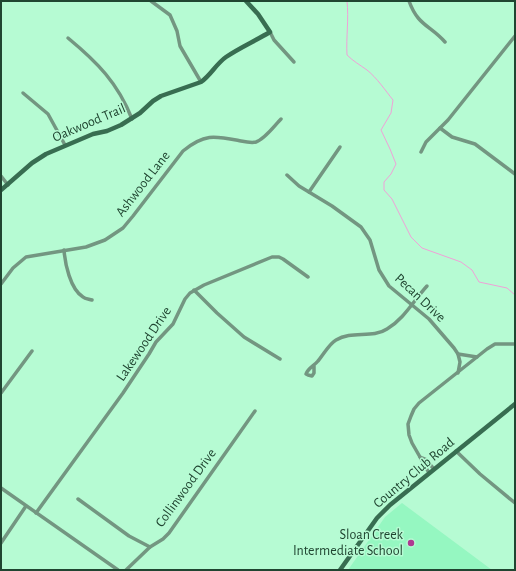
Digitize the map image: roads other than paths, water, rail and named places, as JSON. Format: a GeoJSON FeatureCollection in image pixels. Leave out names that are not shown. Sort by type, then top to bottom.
{"type":"FeatureCollection","features":[{"type":"Feature","properties":{"kind":"street"},"geometry":{"type":"LineString","coordinates":[[152,1],[170,15],[177,31],[180,46],[201,82]]}},
{"type":"Feature","properties":{"kind":"street"},"geometry":{"type":"LineString","coordinates":[[246,1],[258,14],[274,40],[294,62]]}},
{"type":"Feature","properties":{"kind":"street"},"geometry":{"type":"LineString","coordinates":[[410,1],[414,13],[419,20],[440,36],[445,42]]}},
{"type":"Feature","properties":{"kind":"street","name":"Oakwood Trail"},"geometry":{"type":"LineString","coordinates":[[1,190],[25,168],[39,158],[65,145],[93,134],[113,129],[132,119],[161,96],[201,82],[207,78],[218,64],[226,58],[270,32]]}},
{"type":"Feature","properties":{"kind":"street"},"geometry":{"type":"LineString","coordinates":[[421,152],[426,142],[468,96],[515,36]]}},
{"type":"Feature","properties":{"kind":"street"},"geometry":{"type":"LineString","coordinates":[[68,38],[92,59],[110,79],[126,105],[132,119]]}},
{"type":"Feature","properties":{"kind":"street"},"geometry":{"type":"LineString","coordinates":[[23,93],[48,114],[65,145]]}},
{"type":"Feature","properties":{"kind":"street","name":"Ashwood Lane"},"geometry":{"type":"LineString","coordinates":[[1,284],[13,268],[26,257],[86,247],[105,240],[123,228],[129,223],[182,151],[192,143],[214,136],[255,142],[262,140],[281,118]]}},
{"type":"Feature","properties":{"kind":"street"},"geometry":{"type":"LineString","coordinates":[[440,128],[452,137],[475,144],[515,174]]}},
{"type":"Feature","properties":{"kind":"street"},"geometry":{"type":"LineString","coordinates":[[309,192],[340,147]]}},
{"type":"Feature","properties":{"kind":"street","name":"Pecan Drive"},"geometry":{"type":"LineString","coordinates":[[287,175],[299,186],[332,206],[361,227],[370,240],[379,270],[389,286],[429,319],[458,354]]}},
{"type":"Feature","properties":{"kind":"street"},"geometry":{"type":"LineString","coordinates":[[1,176],[8,184]]}},
{"type":"Feature","properties":{"kind":"street"},"geometry":{"type":"LineString","coordinates":[[64,250],[66,264],[75,289],[83,298],[92,300]]}},
{"type":"Feature","properties":{"kind":"street","name":"Lakewood Drive"},"geometry":{"type":"LineString","coordinates":[[36,513],[123,393],[150,354],[156,342],[173,324],[185,299],[194,290],[272,257],[279,257],[283,259],[308,277]]}},
{"type":"Feature","properties":{"kind":"street"},"geometry":{"type":"LineString","coordinates":[[314,366],[336,340],[346,335],[376,334],[386,330],[395,323],[427,286]]}},
{"type":"Feature","properties":{"kind":"street"},"geometry":{"type":"LineString","coordinates":[[194,290],[240,333],[280,359]]}},
{"type":"Feature","properties":{"kind":"street"},"geometry":{"type":"LineString","coordinates":[[429,473],[409,435],[408,424],[411,416],[420,403],[478,357],[487,348],[495,344],[515,344]]}},
{"type":"Feature","properties":{"kind":"street"},"geometry":{"type":"LineString","coordinates":[[1,393],[32,352]]}},
{"type":"Feature","properties":{"kind":"street"},"geometry":{"type":"LineString","coordinates":[[458,373],[460,362],[458,354],[478,357]]}},
{"type":"Feature","properties":{"kind":"street","name":"Country Club Road"},"geometry":{"type":"LineString","coordinates":[[340,570],[377,518],[390,505],[515,404]]}},
{"type":"Feature","properties":{"kind":"street","name":"Collinwood Drive"},"geometry":{"type":"LineString","coordinates":[[126,570],[150,547],[169,532],[255,411]]}},
{"type":"Feature","properties":{"kind":"street"},"geometry":{"type":"LineString","coordinates":[[456,451],[480,474],[515,503]]}},
{"type":"Feature","properties":{"kind":"street"},"geometry":{"type":"LineString","coordinates":[[420,457],[425,459],[434,469]]}},
{"type":"Feature","properties":{"kind":"street"},"geometry":{"type":"LineString","coordinates":[[1,488],[118,570]]}},
{"type":"Feature","properties":{"kind":"street"},"geometry":{"type":"LineString","coordinates":[[78,499],[129,536],[150,547]]}},
{"type":"Feature","properties":{"kind":"street"},"geometry":{"type":"LineString","coordinates":[[1,543],[26,506]]}},
{"type":"Feature","properties":{"kind":"waterway"},"geometry":{"type":"LineString","coordinates":[[347,1],[347,55],[371,73],[393,100],[391,113],[381,130],[396,164],[391,174],[384,182],[384,190],[392,199],[411,237],[422,248],[461,262],[472,270],[479,282],[507,288],[515,295]]}},
{"type":"Feature","properties":{"kind":"place","name":"Sloan Creek Intermediate School"},"geometry":{"type":"Point","coordinates":[411,543]}}]}
